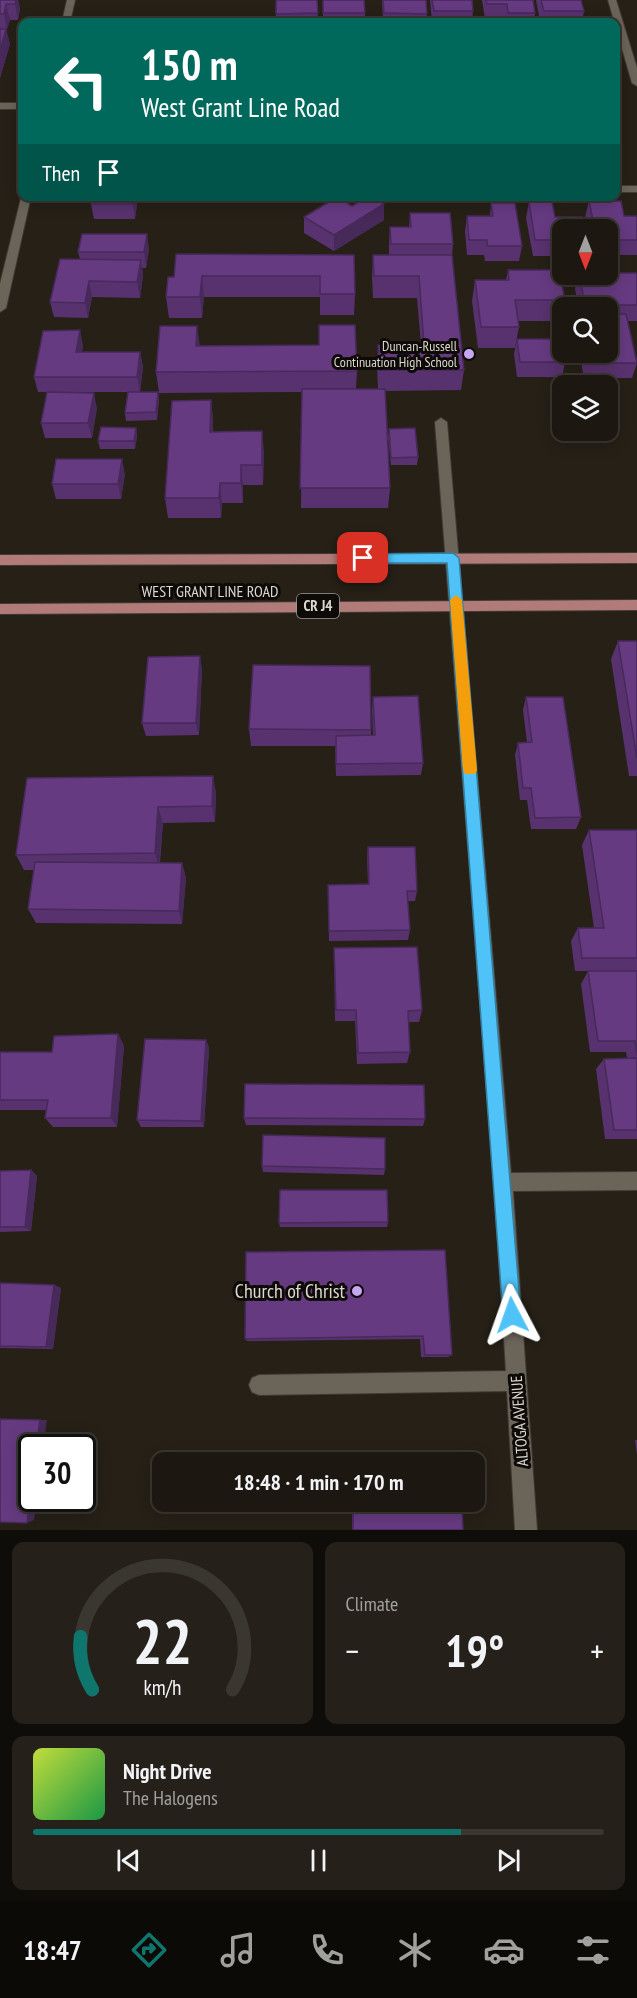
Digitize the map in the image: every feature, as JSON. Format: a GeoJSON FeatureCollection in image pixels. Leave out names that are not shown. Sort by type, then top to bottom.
{"type":"FeatureCollection","features":[{"type":"Feature","properties":{"kind":"main road","name":"WEST GRANT LINE ROAD"},"geometry":{"type":"LineString","coordinates":[[0,560],[637,558]]}},
{"type":"Feature","properties":{"kind":"main road","name":"WEST GRANT LINE ROAD"},"geometry":{"type":"LineString","coordinates":[[0,609],[637,605]]}},
{"type":"Feature","properties":{"kind":"street"},"geometry":{"type":"LineString","coordinates":[[67,18],[71,0]]}},
{"type":"Feature","properties":{"kind":"street"},"geometry":{"type":"LineString","coordinates":[[612,0],[619,18]]}},
{"type":"Feature","properties":{"kind":"street"},"geometry":{"type":"LineString","coordinates":[[620,20],[632,49],[637,83]]}},
{"type":"Feature","properties":{"kind":"street"},"geometry":{"type":"LineString","coordinates":[[0,106],[18,106]]}},
{"type":"Feature","properties":{"kind":"street"},"geometry":{"type":"LineString","coordinates":[[620,189],[637,189]]}},
{"type":"Feature","properties":{"kind":"street"},"geometry":{"type":"LineString","coordinates":[[0,308],[25,201]]}},
{"type":"Feature","properties":{"kind":"street","name":"ALTOGA AVENUE"},"geometry":{"type":"LineString","coordinates":[[441,422],[503,1182],[526,1530]]}},
{"type":"Feature","properties":{"kind":"street"},"geometry":{"type":"LineString","coordinates":[[503,1182],[637,1181]]}},
{"type":"Feature","properties":{"kind":"street"},"geometry":{"type":"LineString","coordinates":[[259,1384],[516,1381]]}},
{"type":"Feature","properties":{"kind":"building"},"geometry":{"type":"Polygon","coordinates":[[[0,0],[16,0],[15,4],[6,4],[4,14],[0,14],[0,0]]]}},
{"type":"Feature","properties":{"kind":"building"},"geometry":{"type":"Polygon","coordinates":[[[276,0],[317,0],[318,13],[276,14],[276,0]]]}},
{"type":"Feature","properties":{"kind":"building"},"geometry":{"type":"Polygon","coordinates":[[[323,0],[364,0],[365,13],[323,13],[323,0]]]}},
{"type":"Feature","properties":{"kind":"building"},"geometry":{"type":"Polygon","coordinates":[[[383,0],[426,0],[427,14],[384,13],[383,0]]]}},
{"type":"Feature","properties":{"kind":"building"},"geometry":{"type":"Polygon","coordinates":[[[432,0],[472,0],[473,11],[434,11],[432,0]]]}},
{"type":"Feature","properties":{"kind":"building"},"geometry":{"type":"Polygon","coordinates":[[[486,0],[533,0],[535,13],[508,13],[507,4],[487,4],[486,0]]]}},
{"type":"Feature","properties":{"kind":"building"},"geometry":{"type":"Polygon","coordinates":[[[541,0],[581,0],[584,11],[544,11],[541,0]]]}},
{"type":"Feature","properties":{"kind":"building"},"geometry":{"type":"Polygon","coordinates":[[[0,29],[6,29],[0,50],[0,29]]]}},
{"type":"Feature","properties":{"kind":"building"},"geometry":{"type":"Polygon","coordinates":[[[91,201],[133,201],[133,204],[91,204],[91,201]]]}},
{"type":"Feature","properties":{"kind":"building"},"geometry":{"type":"Polygon","coordinates":[[[330,201],[344,201],[352,206],[360,201],[379,201],[384,204],[334,235],[304,217],[330,201]]]}},
{"type":"Feature","properties":{"kind":"building"},"geometry":{"type":"Polygon","coordinates":[[[589,201],[621,201],[624,216],[637,216],[637,240],[618,240],[618,219],[593,219],[589,201]]]}},
{"type":"Feature","properties":{"kind":"building"},"geometry":{"type":"Polygon","coordinates":[[[529,202],[552,202],[555,217],[582,217],[582,219],[552,219],[552,240],[535,240],[529,202]]]}},
{"type":"Feature","properties":{"kind":"building"},"geometry":{"type":"Polygon","coordinates":[[[491,203],[515,203],[522,246],[487,246],[487,240],[469,240],[467,216],[493,216],[491,203]]]}},
{"type":"Feature","properties":{"kind":"building"},"geometry":{"type":"Polygon","coordinates":[[[410,213],[450,213],[453,244],[391,244],[390,227],[411,227],[410,213]]]}},
{"type":"Feature","properties":{"kind":"building"},"geometry":{"type":"Polygon","coordinates":[[[82,234],[147,234],[144,252],[78,252],[82,234]]]}},
{"type":"Feature","properties":{"kind":"building"},"geometry":{"type":"Polygon","coordinates":[[[176,254],[354,255],[355,294],[320,294],[320,276],[202,276],[200,297],[166,297],[168,277],[174,277],[176,254]]]}},
{"type":"Feature","properties":{"kind":"building"},"geometry":{"type":"Polygon","coordinates":[[[373,255],[452,255],[464,370],[379,370],[378,345],[424,345],[419,276],[374,276],[373,255]]]}},
{"type":"Feature","properties":{"kind":"building"},"geometry":{"type":"Polygon","coordinates":[[[60,259],[141,260],[137,282],[89,281],[85,303],[50,302],[60,259]]]}},
{"type":"Feature","properties":{"kind":"building"},"geometry":{"type":"Polygon","coordinates":[[[508,270],[552,270],[552,285],[562,285],[564,297],[552,297],[552,300],[515,300],[519,327],[481,327],[475,280],[509,280],[508,270]]]}},
{"type":"Feature","properties":{"kind":"building"},"geometry":{"type":"Polygon","coordinates":[[[618,273],[637,273],[637,305],[618,305],[618,297],[583,297],[581,285],[618,285],[618,273]]]}},
{"type":"Feature","properties":{"kind":"building"},"geometry":{"type":"Polygon","coordinates":[[[618,314],[626,314],[637,363],[618,363],[618,314]]]}},
{"type":"Feature","properties":{"kind":"building"},"geometry":{"type":"Polygon","coordinates":[[[319,325],[355,325],[357,371],[156,372],[160,326],[197,326],[196,346],[319,345],[319,325]]]}},
{"type":"Feature","properties":{"kind":"building"},"geometry":{"type":"Polygon","coordinates":[[[80,330],[76,352],[140,352],[137,377],[34,377],[43,331],[80,330]]]}},
{"type":"Feature","properties":{"kind":"building"},"geometry":{"type":"Polygon","coordinates":[[[517,339],[552,339],[552,362],[520,362],[517,339]]]}},
{"type":"Feature","properties":{"kind":"building"},"geometry":{"type":"Polygon","coordinates":[[[302,389],[385,389],[390,488],[300,488],[302,389]]]}},
{"type":"Feature","properties":{"kind":"building"},"geometry":{"type":"Polygon","coordinates":[[[47,392],[94,393],[88,423],[41,423],[47,392]]]}},
{"type":"Feature","properties":{"kind":"building"},"geometry":{"type":"Polygon","coordinates":[[[128,392],[158,392],[156,412],[125,413],[128,392]]]}},
{"type":"Feature","properties":{"kind":"building"},"geometry":{"type":"Polygon","coordinates":[[[211,400],[210,432],[262,431],[262,465],[241,465],[241,483],[220,483],[219,498],[165,498],[172,401],[211,400]]]}},
{"type":"Feature","properties":{"kind":"building"},"geometry":{"type":"Polygon","coordinates":[[[101,427],[136,428],[134,441],[98,441],[101,427]]]}},
{"type":"Feature","properties":{"kind":"building"},"geometry":{"type":"Polygon","coordinates":[[[415,428],[418,457],[391,458],[389,429],[415,428]]]}},
{"type":"Feature","properties":{"kind":"building"},"geometry":{"type":"Polygon","coordinates":[[[56,459],[122,459],[118,484],[52,484],[56,459]]]}},
{"type":"Feature","properties":{"kind":"building"},"geometry":{"type":"Polygon","coordinates":[[[618,641],[637,641],[637,759],[618,641]]]}},
{"type":"Feature","properties":{"kind":"building"},"geometry":{"type":"Polygon","coordinates":[[[200,656],[196,723],[142,723],[148,657],[200,656]]]}},
{"type":"Feature","properties":{"kind":"building"},"geometry":{"type":"Polygon","coordinates":[[[253,665],[370,666],[371,730],[249,729],[253,665]]]}},
{"type":"Feature","properties":{"kind":"building"},"geometry":{"type":"Polygon","coordinates":[[[418,696],[423,763],[336,764],[336,736],[375,735],[373,697],[418,696]]]}},
{"type":"Feature","properties":{"kind":"building"},"geometry":{"type":"Polygon","coordinates":[[[526,697],[563,697],[581,817],[535,818],[531,788],[523,788],[518,743],[532,742],[526,697]]]}},
{"type":"Feature","properties":{"kind":"building"},"geometry":{"type":"Polygon","coordinates":[[[213,776],[212,806],[158,807],[155,853],[16,855],[27,778],[213,776]]]}},
{"type":"Feature","properties":{"kind":"building"},"geometry":{"type":"Polygon","coordinates":[[[589,830],[637,830],[637,958],[582,958],[578,928],[604,928],[589,830]]]}},
{"type":"Feature","properties":{"kind":"building"},"geometry":{"type":"Polygon","coordinates":[[[368,847],[415,847],[417,891],[407,891],[410,930],[329,931],[328,885],[369,884],[368,847]]]}},
{"type":"Feature","properties":{"kind":"building"},"geometry":{"type":"Polygon","coordinates":[[[35,862],[182,863],[179,911],[28,909],[35,862]]]}},
{"type":"Feature","properties":{"kind":"building"},"geometry":{"type":"Polygon","coordinates":[[[417,947],[422,1010],[408,1011],[410,1052],[358,1053],[356,1010],[336,1010],[334,948],[417,947]]]}},
{"type":"Feature","properties":{"kind":"building"},"geometry":{"type":"Polygon","coordinates":[[[588,971],[637,971],[637,1056],[635,1041],[598,1041],[588,971]]]}},
{"type":"Feature","properties":{"kind":"building"},"geometry":{"type":"Polygon","coordinates":[[[118,1034],[111,1118],[45,1118],[48,1100],[0,1100],[0,1052],[52,1052],[54,1036],[118,1034]]]}},
{"type":"Feature","properties":{"kind":"building"},"geometry":{"type":"Polygon","coordinates":[[[145,1039],[206,1040],[201,1121],[137,1120],[145,1039]]]}},
{"type":"Feature","properties":{"kind":"building"},"geometry":{"type":"Polygon","coordinates":[[[637,1058],[637,1130],[614,1130],[604,1059],[637,1058]]]}},
{"type":"Feature","properties":{"kind":"building"},"geometry":{"type":"Polygon","coordinates":[[[245,1084],[424,1085],[425,1119],[244,1118],[245,1084]]]}},
{"type":"Feature","properties":{"kind":"building"},"geometry":{"type":"Polygon","coordinates":[[[263,1135],[385,1138],[385,1169],[262,1166],[263,1135]]]}},
{"type":"Feature","properties":{"kind":"building"},"geometry":{"type":"Polygon","coordinates":[[[31,1170],[25,1227],[0,1227],[0,1171],[31,1170]]]}},
{"type":"Feature","properties":{"kind":"building"},"geometry":{"type":"Polygon","coordinates":[[[280,1190],[387,1190],[388,1222],[279,1223],[280,1190]]]}},
{"type":"Feature","properties":{"kind":"building"},"geometry":{"type":"Polygon","coordinates":[[[445,1250],[452,1355],[425,1355],[423,1336],[245,1339],[246,1252],[445,1250]]]}},
{"type":"Feature","properties":{"kind":"building"},"geometry":{"type":"Polygon","coordinates":[[[0,1283],[54,1285],[46,1347],[0,1346],[0,1283]]]}},
{"type":"Feature","properties":{"kind":"building"},"geometry":{"type":"Polygon","coordinates":[[[0,1419],[40,1420],[38,1434],[18,1434],[18,1512],[28,1512],[27,1523],[0,1522],[0,1419]]]}},
{"type":"Feature","properties":{"kind":"building"},"geometry":{"type":"Polygon","coordinates":[[[353,1512],[462,1512],[463,1530],[353,1530],[353,1512]]]}},
{"type":"Feature","properties":{"kind":"slow traffic"},"geometry":{"type":"LineString","coordinates":[[456,600],[470,770]]}},
{"type":"Feature","properties":{"kind":"place","name":"Duncan-Russell Continuation High School"},"geometry":{"type":"Point","coordinates":[469,354]}},
{"type":"Feature","properties":{"kind":"place","name":"Church of Christ"},"geometry":{"type":"Point","coordinates":[357,1291]}},
{"type":"Feature","properties":{"kind":"route"},"geometry":{"type":"LineString","coordinates":[[363,558],[453,558],[512,1315]]}}]}
